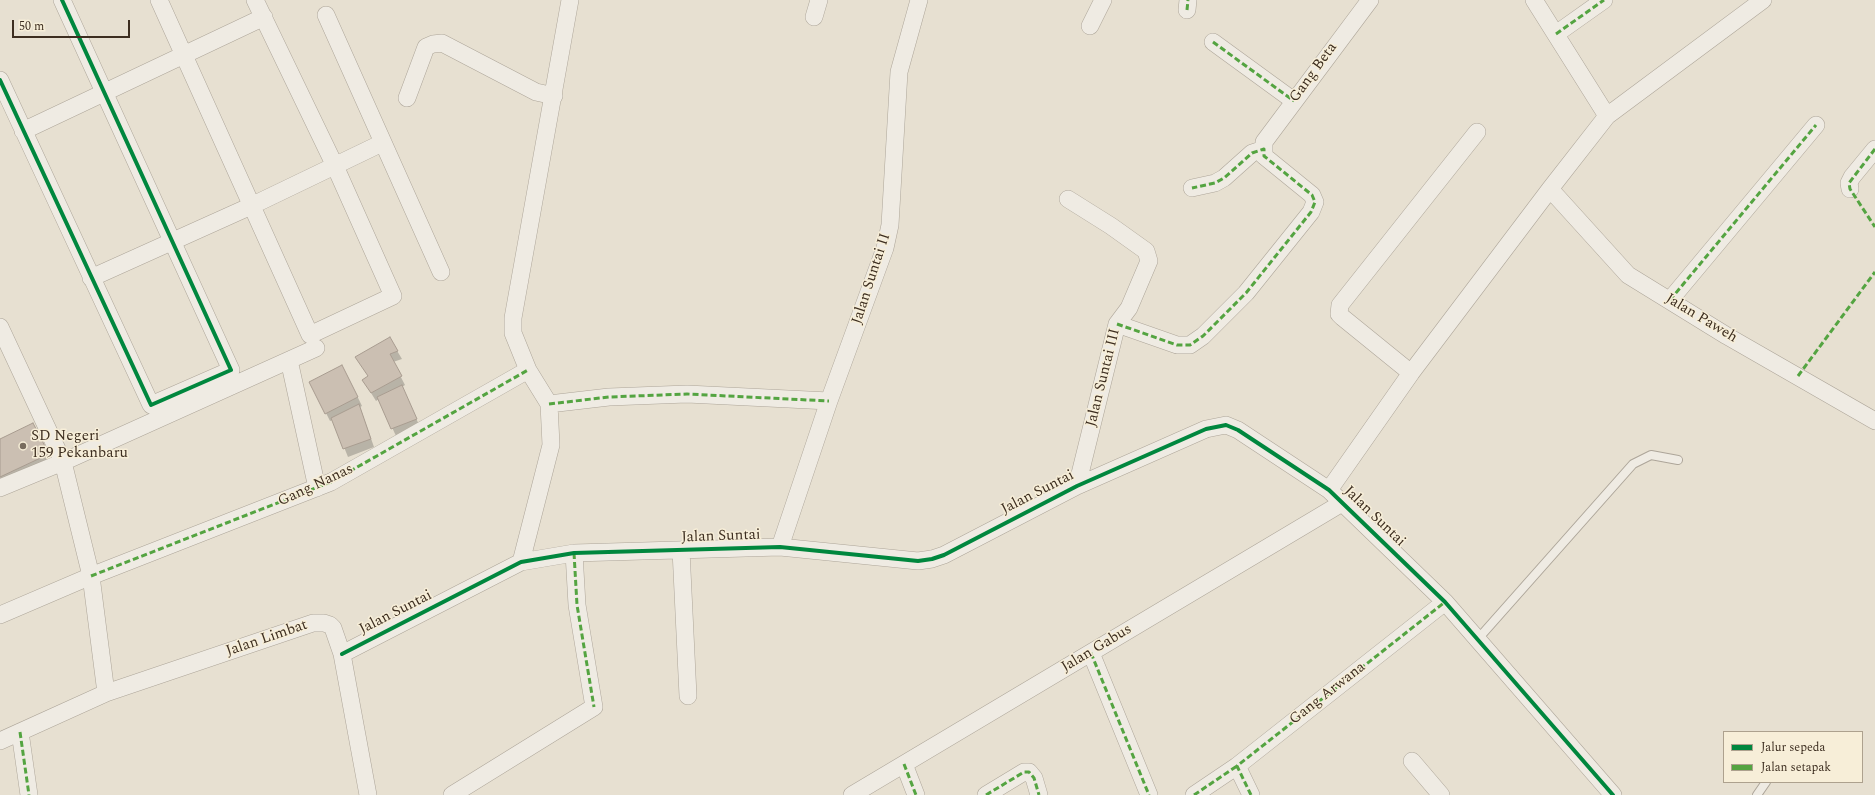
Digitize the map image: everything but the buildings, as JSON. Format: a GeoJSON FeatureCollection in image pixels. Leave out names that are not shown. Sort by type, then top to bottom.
{"type":"FeatureCollection","features":[{"type":"Feature","properties":{"kind":"street"},"geometry":{"type":"LineString","coordinates":[[0,80],[151,405],[231,370],[62,0]]}},
{"type":"Feature","properties":{"kind":"street"},"geometry":{"type":"LineString","coordinates":[[159,0],[310,336],[393,296],[334,166],[255,0]]}},
{"type":"Feature","properties":{"kind":"street"},"geometry":{"type":"LineString","coordinates":[[521,562],[551,444],[549,404],[528,370],[513,333],[513,318],[570,0]]}},
{"type":"Feature","properties":{"kind":"street"},"geometry":{"type":"LineString","coordinates":[[814,17],[820,0]]}},
{"type":"Feature","properties":{"kind":"street","name":"Jalan Suntai II"},"geometry":{"type":"LineString","coordinates":[[780,547],[885,248],[890,224],[899,72],[919,0]]}},
{"type":"Feature","properties":{"kind":"street"},"geometry":{"type":"LineString","coordinates":[[1090,26],[1102,0]]}},
{"type":"Feature","properties":{"kind":"street","name":"Gang Beta"},"geometry":{"type":"LineString","coordinates":[[1264,149],[1264,142],[1370,0]]}},
{"type":"Feature","properties":{"kind":"street"},"geometry":{"type":"LineString","coordinates":[[1534,0],[1607,116]]}},
{"type":"Feature","properties":{"kind":"street"},"geometry":{"type":"LineString","coordinates":[[1556,34],[1604,0]]}},
{"type":"Feature","properties":{"kind":"street"},"geometry":{"type":"LineString","coordinates":[[1329,490],[1411,373],[1607,116],[1763,0]]}},
{"type":"Feature","properties":{"kind":"street"},"geometry":{"type":"LineString","coordinates":[[326,15],[440,272]]}},
{"type":"Feature","properties":{"kind":"street"},"geometry":{"type":"LineString","coordinates":[[23,131],[264,17]]}},
{"type":"Feature","properties":{"kind":"street"},"geometry":{"type":"LineString","coordinates":[[1212,42],[1294,101]]}},
{"type":"Feature","properties":{"kind":"street"},"geometry":{"type":"LineString","coordinates":[[407,98],[426,48],[433,44],[442,43],[536,92],[554,96]]}},
{"type":"Feature","properties":{"kind":"street"},"geometry":{"type":"LineString","coordinates":[[1670,300],[1816,125]]}},
{"type":"Feature","properties":{"kind":"street"},"geometry":{"type":"LineString","coordinates":[[1411,373],[1342,317],[1339,314],[1340,305],[1477,132]]}},
{"type":"Feature","properties":{"kind":"street"},"geometry":{"type":"LineString","coordinates":[[91,278],[251,206],[382,143]]}},
{"type":"Feature","properties":{"kind":"street"},"geometry":{"type":"LineString","coordinates":[[1117,324],[1177,345],[1190,345],[1203,336],[1251,287],[1311,212],[1315,202],[1312,195],[1264,156],[1264,149],[1252,153],[1224,178],[1215,183],[1192,188]]}},
{"type":"Feature","properties":{"kind":"street"},"geometry":{"type":"LineString","coordinates":[[1850,190],[1849,183],[1852,177],[1875,149]]}},
{"type":"Feature","properties":{"kind":"street","name":"Jalan Paweh"},"geometry":{"type":"LineString","coordinates":[[1550,189],[1628,275],[1727,336],[1875,421]]}},
{"type":"Feature","properties":{"kind":"street","name":"Jalan Suntai III"},"geometry":{"type":"LineString","coordinates":[[1068,199],[1111,226],[1146,251],[1149,261],[1129,308],[1117,324],[1077,486]]}},
{"type":"Feature","properties":{"kind":"street"},"geometry":{"type":"LineString","coordinates":[[0,327],[63,462],[91,576],[106,694],[0,741]]}},
{"type":"Feature","properties":{"kind":"street"},"geometry":{"type":"LineString","coordinates":[[0,488],[63,462],[316,348]]}},
{"type":"Feature","properties":{"kind":"street"},"geometry":{"type":"LineString","coordinates":[[289,360],[317,488]]}},
{"type":"Feature","properties":{"kind":"street","name":"Gang Nanas"},"geometry":{"type":"LineString","coordinates":[[0,615],[91,576],[331,482],[528,370]]}},
{"type":"Feature","properties":{"kind":"street"},"geometry":{"type":"LineString","coordinates":[[549,404],[609,397],[687,394],[830,401]]}},
{"type":"Feature","properties":{"kind":"street","name":"Jalan Suntai"},"geometry":{"type":"LineString","coordinates":[[342,654],[521,562],[574,553],[780,547],[918,561],[932,559],[944,555],[1077,486],[1206,429],[1226,425],[1238,430],[1329,490],[1444,602],[1609,794]]}},
{"type":"Feature","properties":{"kind":"street","name":"Jalan Gabus"},"geometry":{"type":"LineString","coordinates":[[852,795],[1342,503]]}},
{"type":"Feature","properties":{"kind":"street"},"geometry":{"type":"LineString","coordinates":[[681,550],[688,696]]}},
{"type":"Feature","properties":{"kind":"street"},"geometry":{"type":"LineString","coordinates":[[452,795],[594,707],[577,605],[574,553]]}},
{"type":"Feature","properties":{"kind":"street","name":"Gang Arwana"},"geometry":{"type":"LineString","coordinates":[[1194,795],[1237,766],[1444,602]]}},
{"type":"Feature","properties":{"kind":"street","name":"Jalan Limbat"},"geometry":{"type":"LineString","coordinates":[[106,694],[312,623],[330,625],[333,628],[342,654],[368,795]]}},
{"type":"Feature","properties":{"kind":"street"},"geometry":{"type":"LineString","coordinates":[[1091,653],[1149,795]]}},
{"type":"Feature","properties":{"kind":"street"},"geometry":{"type":"LineString","coordinates":[[20,732],[29,795]]}},
{"type":"Feature","properties":{"kind":"street"},"geometry":{"type":"LineString","coordinates":[[1412,761],[1441,795]]}},
{"type":"Feature","properties":{"kind":"street"},"geometry":{"type":"LineString","coordinates":[[904,764],[916,795]]}},
{"type":"Feature","properties":{"kind":"street"},"geometry":{"type":"LineString","coordinates":[[1237,766],[1250,795]]}},
{"type":"Feature","properties":{"kind":"street"},"geometry":{"type":"LineString","coordinates":[[986,795],[1024,772],[1029,772],[1034,778],[1039,795]]}},
{"type":"Feature","properties":{"kind":"lane"},"geometry":{"type":"LineString","coordinates":[[1477,640],[1633,464],[1651,455],[1678,460]]}},
{"type":"Feature","properties":{"kind":"lane"},"geometry":{"type":"LineString","coordinates":[[1757,795],[1765,783]]}},
{"type":"Feature","properties":{"kind":"marked path"},"geometry":{"type":"LineString","coordinates":[[1187,10],[1188,0]]}},
{"type":"Feature","properties":{"kind":"marked path"},"geometry":{"type":"LineString","coordinates":[[1556,34],[1604,0]]}},
{"type":"Feature","properties":{"kind":"marked path"},"geometry":{"type":"LineString","coordinates":[[1213,42],[1294,101]]}},
{"type":"Feature","properties":{"kind":"marked path"},"geometry":{"type":"LineString","coordinates":[[1670,300],[1816,125]]}},
{"type":"Feature","properties":{"kind":"marked path"},"geometry":{"type":"LineString","coordinates":[[1117,324],[1177,345],[1190,345],[1203,336],[1246,293],[1311,212],[1315,202],[1312,195],[1264,156],[1264,149],[1252,153],[1224,178],[1215,183],[1192,188]]}},
{"type":"Feature","properties":{"kind":"marked path"},"geometry":{"type":"LineString","coordinates":[[1875,149],[1849,183],[1850,189],[1875,227]]}},
{"type":"Feature","properties":{"kind":"marked path"},"geometry":{"type":"LineString","coordinates":[[1798,376],[1875,272]]}},
{"type":"Feature","properties":{"kind":"marked path"},"geometry":{"type":"LineString","coordinates":[[91,576],[331,482],[528,370]]}},
{"type":"Feature","properties":{"kind":"marked path"},"geometry":{"type":"LineString","coordinates":[[549,404],[609,397],[687,394],[829,401]]}},
{"type":"Feature","properties":{"kind":"marked path"},"geometry":{"type":"LineString","coordinates":[[574,553],[577,605],[594,707]]}},
{"type":"Feature","properties":{"kind":"marked path"},"geometry":{"type":"LineString","coordinates":[[1251,795],[1237,766],[1445,602]]}},
{"type":"Feature","properties":{"kind":"marked path"},"geometry":{"type":"LineString","coordinates":[[1091,653],[1149,795]]}},
{"type":"Feature","properties":{"kind":"marked path"},"geometry":{"type":"LineString","coordinates":[[20,732],[29,795]]}},
{"type":"Feature","properties":{"kind":"marked path"},"geometry":{"type":"LineString","coordinates":[[904,764],[916,795]]}},
{"type":"Feature","properties":{"kind":"marked path"},"geometry":{"type":"LineString","coordinates":[[1194,795],[1237,766]]}},
{"type":"Feature","properties":{"kind":"marked path"},"geometry":{"type":"LineString","coordinates":[[986,795],[1024,772],[1029,772],[1034,778],[1039,795]]}},
{"type":"Feature","properties":{"kind":"cycle path"},"geometry":{"type":"LineString","coordinates":[[0,80],[151,405],[231,370],[62,0]]}},
{"type":"Feature","properties":{"kind":"cycle path"},"geometry":{"type":"LineString","coordinates":[[342,654],[521,562],[574,553],[780,547],[918,561],[932,559],[944,555],[1077,486],[1206,429],[1226,425],[1238,430],[1329,490],[1445,602],[1613,795]]}},
{"type":"Feature","properties":{"kind":"place","name":"SD Negeri 159 Pekanbaru"},"geometry":{"type":"Point","coordinates":[23,446]}}]}
